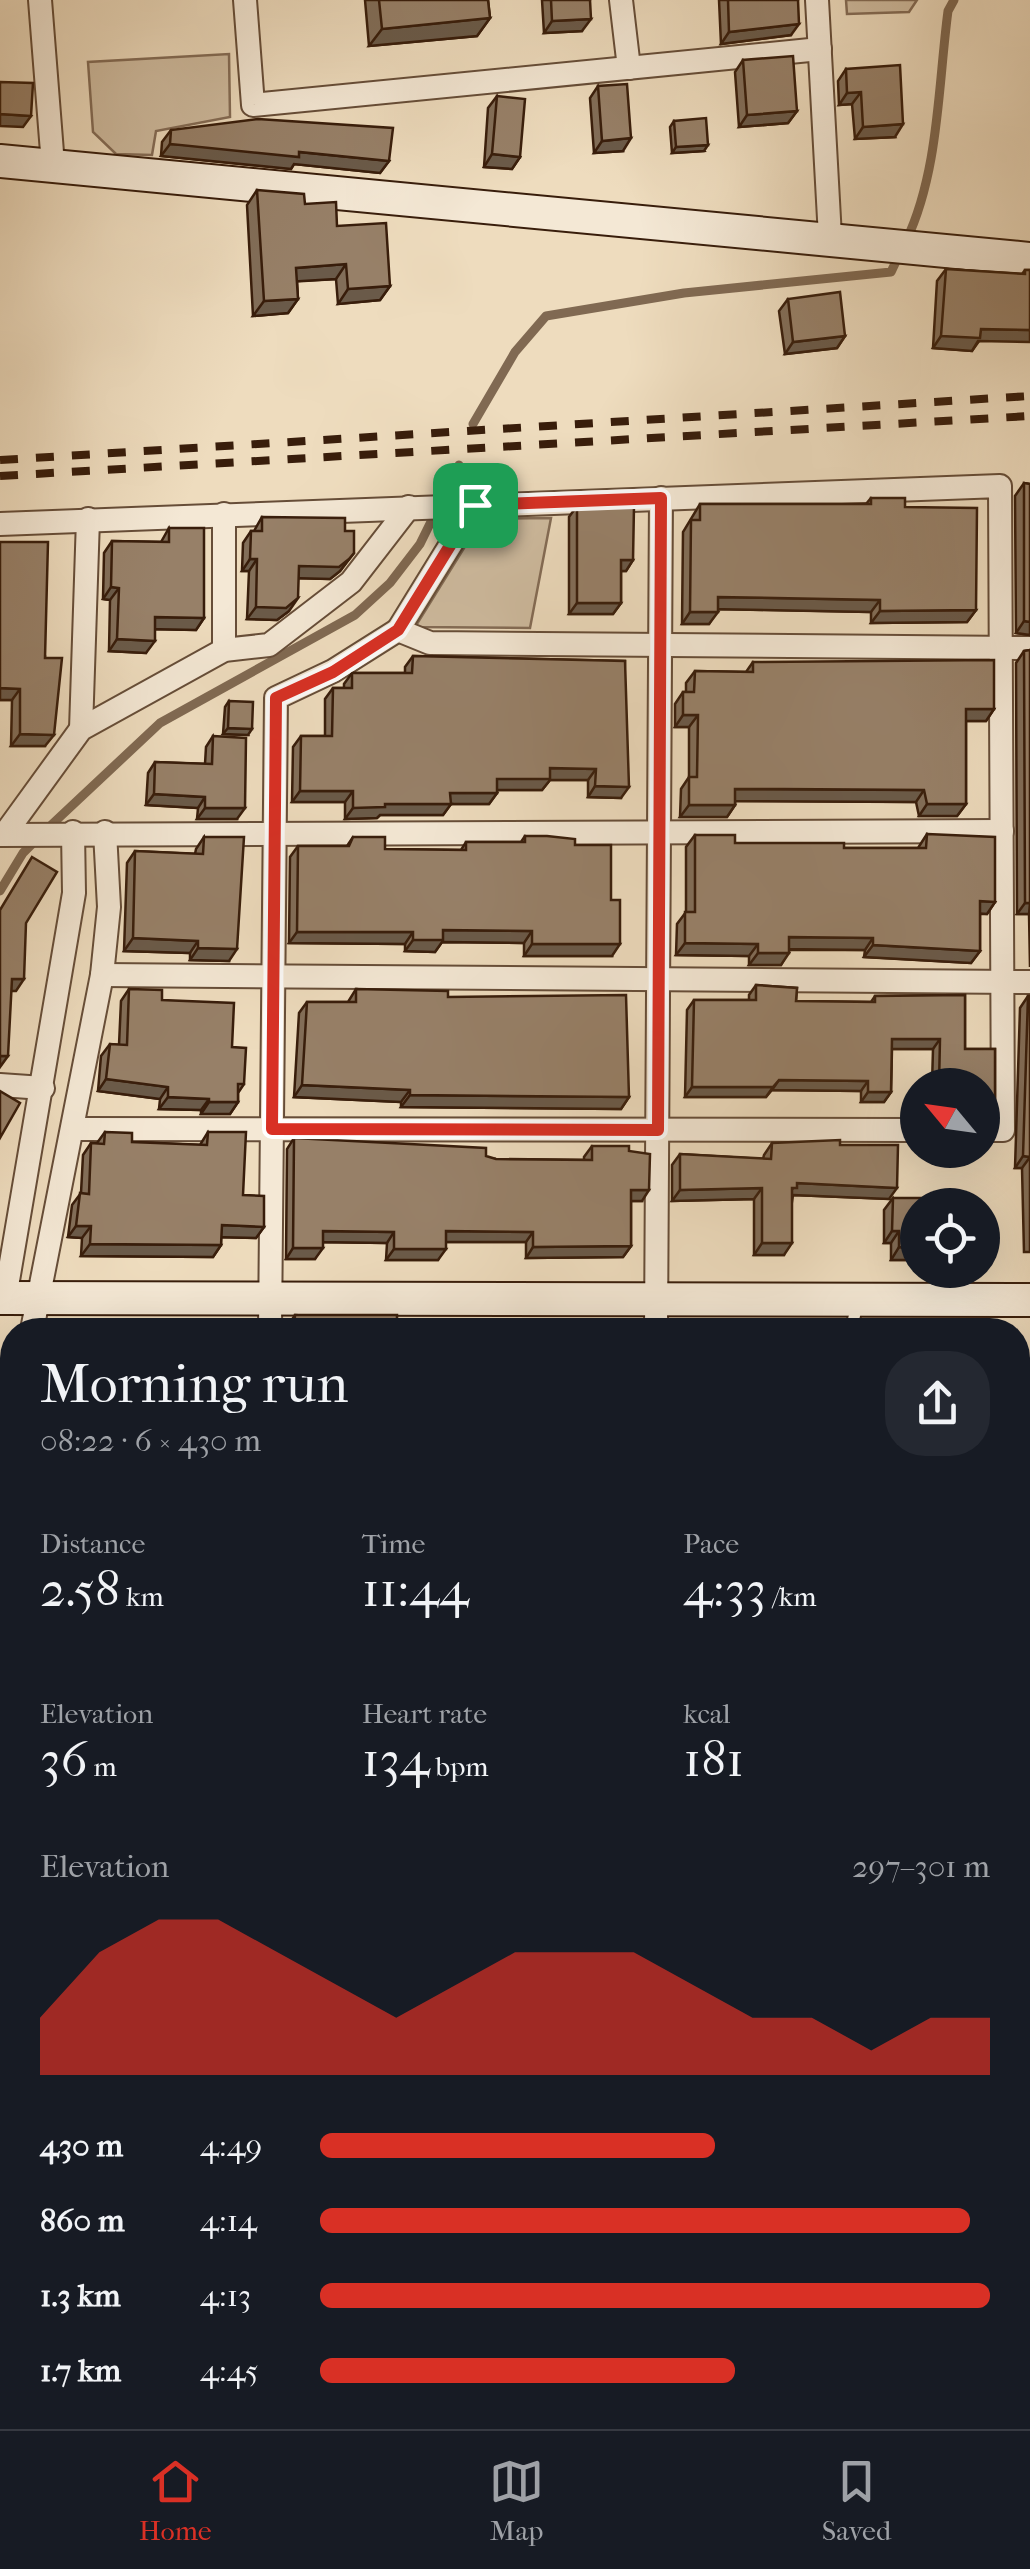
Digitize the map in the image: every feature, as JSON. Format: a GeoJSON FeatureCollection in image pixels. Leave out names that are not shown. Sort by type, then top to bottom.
{"type":"FeatureCollection","features":[{"type":"Feature","properties":{"kind":"street"},"geometry":{"type":"LineString","coordinates":[[40,0],[53,165]]}},
{"type":"Feature","properties":{"kind":"street"},"geometry":{"type":"LineString","coordinates":[[245,0],[253,106],[820,49]]}},
{"type":"Feature","properties":{"kind":"street"},"geometry":{"type":"LineString","coordinates":[[621,0],[628,68]]}},
{"type":"Feature","properties":{"kind":"street"},"geometry":{"type":"LineString","coordinates":[[817,0],[830,237]]}},
{"type":"Feature","properties":{"kind":"street"},"geometry":{"type":"LineString","coordinates":[[0,161],[1030,259]]}},
{"type":"Feature","properties":{"kind":"street"},"geometry":{"type":"LineString","coordinates":[[0,524],[1000,486],[1000,1130]]}},
{"type":"Feature","properties":{"kind":"street"},"geometry":{"type":"LineString","coordinates":[[657,1314],[661,498]]}},
{"type":"Feature","properties":{"kind":"street"},"geometry":{"type":"LineString","coordinates":[[270,1314],[276,698],[333,672],[398,630],[475,505]]}},
{"type":"Feature","properties":{"kind":"street"},"geometry":{"type":"LineString","coordinates":[[2,835],[81,729],[224,650],[269,646],[351,582],[409,507]]}},
{"type":"Feature","properties":{"kind":"street"},"geometry":{"type":"LineString","coordinates":[[224,514],[224,650]]}},
{"type":"Feature","properties":{"kind":"street"},"geometry":{"type":"LineString","coordinates":[[81,729],[88,519]]}},
{"type":"Feature","properties":{"kind":"street"},"geometry":{"type":"LineString","coordinates":[[398,630],[430,642],[1030,648]]}},
{"type":"Feature","properties":{"kind":"street"},"geometry":{"type":"LineString","coordinates":[[2,835],[1002,831]]}},
{"type":"Feature","properties":{"kind":"street"},"geometry":{"type":"LineString","coordinates":[[73,832],[74,893],[2,1298],[270,1314],[657,1314],[860,1298],[1030,1300]]}},
{"type":"Feature","properties":{"kind":"street"},"geometry":{"type":"LineString","coordinates":[[35,1318],[102,975],[109,907],[105,832]]}},
{"type":"Feature","properties":{"kind":"street"},"geometry":{"type":"LineString","coordinates":[[102,975],[1030,982]]}},
{"type":"Feature","properties":{"kind":"street"},"geometry":{"type":"LineString","coordinates":[[0,1085],[42,1088]]}},
{"type":"Feature","properties":{"kind":"street"},"geometry":{"type":"LineString","coordinates":[[74,1128],[900,1130]]}},
{"type":"Feature","properties":{"kind":"lane"},"geometry":{"type":"LineString","coordinates":[[854,1318],[860,1298]]}},
{"type":"Feature","properties":{"kind":"shaded area"},"geometry":{"type":"Polygon","coordinates":[[[846,0],[917,0],[909,12],[847,14],[846,0]]]}},
{"type":"Feature","properties":{"kind":"shaded area"},"geometry":{"type":"Polygon","coordinates":[[[229,54],[230,117],[156,131],[152,155],[116,154],[93,132],[88,62],[229,54]]]}},
{"type":"Feature","properties":{"kind":"shaded area"},"geometry":{"type":"Polygon","coordinates":[[[551,518],[530,628],[415,627],[482,519],[551,518]]]}},
{"type":"Feature","properties":{"kind":"building"},"geometry":{"type":"Polygon","coordinates":[[[379,0],[488,0],[490,18],[382,29],[379,0]]]}},
{"type":"Feature","properties":{"kind":"building"},"geometry":{"type":"Polygon","coordinates":[[[551,0],[590,0],[591,19],[552,21],[551,0]]]}},
{"type":"Feature","properties":{"kind":"building"},"geometry":{"type":"Polygon","coordinates":[[[728,0],[798,0],[799,24],[729,32],[728,0]]]}},
{"type":"Feature","properties":{"kind":"building"},"geometry":{"type":"Polygon","coordinates":[[[793,56],[797,111],[747,115],[743,60],[793,56]]]}},
{"type":"Feature","properties":{"kind":"building"},"geometry":{"type":"Polygon","coordinates":[[[900,65],[903,124],[863,127],[861,92],[847,93],[846,69],[900,65]]]}},
{"type":"Feature","properties":{"kind":"building"},"geometry":{"type":"Polygon","coordinates":[[[0,82],[33,83],[31,116],[0,114],[0,82]]]}},
{"type":"Feature","properties":{"kind":"building"},"geometry":{"type":"Polygon","coordinates":[[[627,84],[631,138],[602,141],[598,86],[627,84]]]}},
{"type":"Feature","properties":{"kind":"building"},"geometry":{"type":"Polygon","coordinates":[[[497,96],[525,99],[520,157],[492,154],[497,96]]]}},
{"type":"Feature","properties":{"kind":"building"},"geometry":{"type":"Polygon","coordinates":[[[706,118],[708,145],[676,147],[674,121],[706,118]]]}},
{"type":"Feature","properties":{"kind":"building"},"geometry":{"type":"Polygon","coordinates":[[[258,119],[393,128],[389,161],[170,144],[171,130],[258,119]]]}},
{"type":"Feature","properties":{"kind":"building"},"geometry":{"type":"Polygon","coordinates":[[[257,190],[304,194],[305,204],[336,202],[337,226],[386,223],[390,286],[348,289],[346,264],[296,268],[298,299],[264,301],[257,190]]]}},
{"type":"Feature","properties":{"kind":"building"},"geometry":{"type":"Polygon","coordinates":[[[946,269],[1025,274],[1025,270],[1030,270],[1030,330],[981,329],[980,338],[941,336],[946,269]]]}},
{"type":"Feature","properties":{"kind":"building"},"geometry":{"type":"Polygon","coordinates":[[[840,292],[845,336],[793,342],[788,299],[840,292]]]}},
{"type":"Feature","properties":{"kind":"building"},"geometry":{"type":"Polygon","coordinates":[[[1024,483],[1030,484],[1030,622],[1024,621],[1024,483]]]}},
{"type":"Feature","properties":{"kind":"building"},"geometry":{"type":"Polygon","coordinates":[[[871,498],[905,498],[905,507],[977,508],[976,610],[880,611],[880,600],[718,597],[718,612],[690,612],[691,520],[700,520],[700,504],[871,504],[871,498]]]}},
{"type":"Feature","properties":{"kind":"building"},"geometry":{"type":"Polygon","coordinates":[[[577,506],[634,506],[633,560],[621,560],[621,603],[577,603],[577,506]]]}},
{"type":"Feature","properties":{"kind":"building"},"geometry":{"type":"Polygon","coordinates":[[[262,517],[345,518],[345,531],[354,531],[354,553],[339,567],[299,566],[298,598],[286,608],[256,607],[257,559],[250,559],[251,531],[262,531],[262,517]]]}},
{"type":"Feature","properties":{"kind":"building"},"geometry":{"type":"Polygon","coordinates":[[[169,528],[204,528],[204,618],[155,617],[155,641],[117,639],[119,588],[111,587],[112,541],[169,542],[169,528]]]}},
{"type":"Feature","properties":{"kind":"building"},"geometry":{"type":"Polygon","coordinates":[[[0,542],[48,542],[45,658],[62,658],[54,735],[20,734],[20,689],[0,688],[0,542]]]}},
{"type":"Feature","properties":{"kind":"building"},"geometry":{"type":"Polygon","coordinates":[[[1030,650],[1030,903],[1025,903],[1024,651],[1030,650]]]}},
{"type":"Feature","properties":{"kind":"building"},"geometry":{"type":"Polygon","coordinates":[[[413,656],[625,661],[629,787],[595,786],[596,769],[550,768],[550,779],[497,779],[497,793],[450,793],[451,804],[353,808],[353,791],[300,791],[301,736],[332,736],[333,688],[352,688],[352,673],[412,673],[413,656]]]}},
{"type":"Feature","properties":{"kind":"building"},"geometry":{"type":"Polygon","coordinates":[[[994,660],[994,709],[966,709],[966,804],[927,804],[924,790],[735,789],[735,805],[689,805],[689,777],[697,777],[698,715],[683,715],[683,692],[694,692],[695,671],[753,672],[753,662],[994,660]]]}},
{"type":"Feature","properties":{"kind":"building"},"geometry":{"type":"Polygon","coordinates":[[[229,701],[253,702],[252,729],[228,728],[229,701]]]}},
{"type":"Feature","properties":{"kind":"building"},"geometry":{"type":"Polygon","coordinates":[[[213,736],[246,738],[245,808],[205,808],[205,797],[154,794],[155,762],[212,764],[213,736]]]}},
{"type":"Feature","properties":{"kind":"building"},"geometry":{"type":"Polygon","coordinates":[[[927,834],[995,837],[995,902],[980,901],[980,951],[873,945],[873,938],[789,937],[789,953],[758,953],[758,944],[685,943],[685,912],[695,912],[695,835],[735,835],[735,843],[926,848],[927,834]]]}},
{"type":"Feature","properties":{"kind":"building"},"geometry":{"type":"Polygon","coordinates":[[[525,836],[575,839],[575,845],[611,845],[611,900],[620,900],[620,944],[532,944],[532,931],[443,930],[443,940],[413,940],[413,932],[297,932],[298,846],[349,846],[353,837],[385,837],[385,849],[466,850],[466,842],[525,842],[525,836]]]}},
{"type":"Feature","properties":{"kind":"building"},"geometry":{"type":"Polygon","coordinates":[[[204,837],[244,837],[237,949],[198,948],[198,941],[133,938],[135,851],[203,854],[204,837]]]}},
{"type":"Feature","properties":{"kind":"building"},"geometry":{"type":"Polygon","coordinates":[[[32,857],[57,872],[26,923],[24,979],[12,979],[8,1056],[0,1056],[0,910],[32,857]]]}},
{"type":"Feature","properties":{"kind":"building"},"geometry":{"type":"Polygon","coordinates":[[[756,985],[797,988],[796,1001],[875,1002],[875,996],[965,995],[965,1049],[995,1049],[995,1068],[939,1068],[940,1039],[892,1039],[891,1092],[868,1092],[868,1081],[779,1080],[773,1087],[692,1087],[694,1000],[756,1000],[756,985]]]}},
{"type":"Feature","properties":{"kind":"building"},"geometry":{"type":"Polygon","coordinates":[[[129,989],[162,990],[162,1000],[234,1003],[232,1047],[246,1048],[244,1084],[238,1084],[238,1102],[168,1097],[168,1087],[106,1079],[110,1044],[127,1045],[129,989]]]}},
{"type":"Feature","properties":{"kind":"building"},"geometry":{"type":"Polygon","coordinates":[[[356,989],[448,991],[448,997],[626,995],[629,1097],[410,1095],[410,1090],[302,1085],[307,1002],[356,1002],[356,989]]]}},
{"type":"Feature","properties":{"kind":"building"},"geometry":{"type":"Polygon","coordinates":[[[1030,996],[1030,1157],[1023,1156],[1030,996]]]}},
{"type":"Feature","properties":{"kind":"building"},"geometry":{"type":"Polygon","coordinates":[[[0,1091],[20,1103],[0,1138],[0,1091]]]}},
{"type":"Feature","properties":{"kind":"building"},"geometry":{"type":"Polygon","coordinates":[[[105,1132],[132,1133],[132,1142],[207,1145],[208,1132],[246,1132],[243,1195],[264,1196],[264,1227],[222,1225],[221,1245],[90,1244],[91,1226],[76,1226],[80,1193],[89,1194],[91,1143],[104,1144],[105,1132]]]}},
{"type":"Feature","properties":{"kind":"building"},"geometry":{"type":"Polygon","coordinates":[[[294,1138],[486,1148],[486,1156],[496,1159],[592,1160],[592,1146],[629,1146],[629,1151],[650,1154],[649,1190],[631,1190],[631,1246],[533,1247],[533,1232],[446,1231],[446,1249],[394,1249],[394,1232],[323,1231],[323,1248],[293,1248],[294,1138]]]}},
{"type":"Feature","properties":{"kind":"building"},"geometry":{"type":"Polygon","coordinates":[[[840,1140],[840,1145],[898,1145],[897,1188],[797,1183],[797,1188],[792,1188],[792,1243],[762,1243],[762,1188],[680,1190],[680,1154],[771,1159],[772,1143],[840,1140]]]}},
{"type":"Feature","properties":{"kind":"building"},"geometry":{"type":"Polygon","coordinates":[[[893,1198],[900,1198],[900,1247],[899,1231],[892,1231],[893,1198]]]}},
{"type":"Feature","properties":{"kind":"building"},"geometry":{"type":"Polygon","coordinates":[[[295,1315],[397,1315],[397,1318],[295,1318],[295,1315]]]}},
{"type":"Feature","properties":{"kind":"waterway"},"geometry":{"type":"LineString","coordinates":[[906,241],[931,158],[948,11],[954,0]]}},
{"type":"Feature","properties":{"kind":"waterway"},"geometry":{"type":"LineString","coordinates":[[473,424],[515,352],[546,316],[684,293],[891,272],[899,255]]}},
{"type":"Feature","properties":{"kind":"waterway"},"geometry":{"type":"LineString","coordinates":[[47,829],[160,723],[355,615],[390,583],[420,544],[459,465]]}},
{"type":"Feature","properties":{"kind":"waterway"},"geometry":{"type":"LineString","coordinates":[[0,891],[23,853],[36,840]]}},
{"type":"Feature","properties":{"kind":"railway"},"geometry":{"type":"LineString","coordinates":[[0,460],[1030,396]]}},
{"type":"Feature","properties":{"kind":"railway"},"geometry":{"type":"LineString","coordinates":[[0,476],[1030,416]]}},
{"type":"Feature","properties":{"kind":"route"},"geometry":{"type":"LineString","coordinates":[[661,498],[658,1130],[272,1129],[276,698],[333,672],[398,630],[475,505],[661,498]]}}]}
